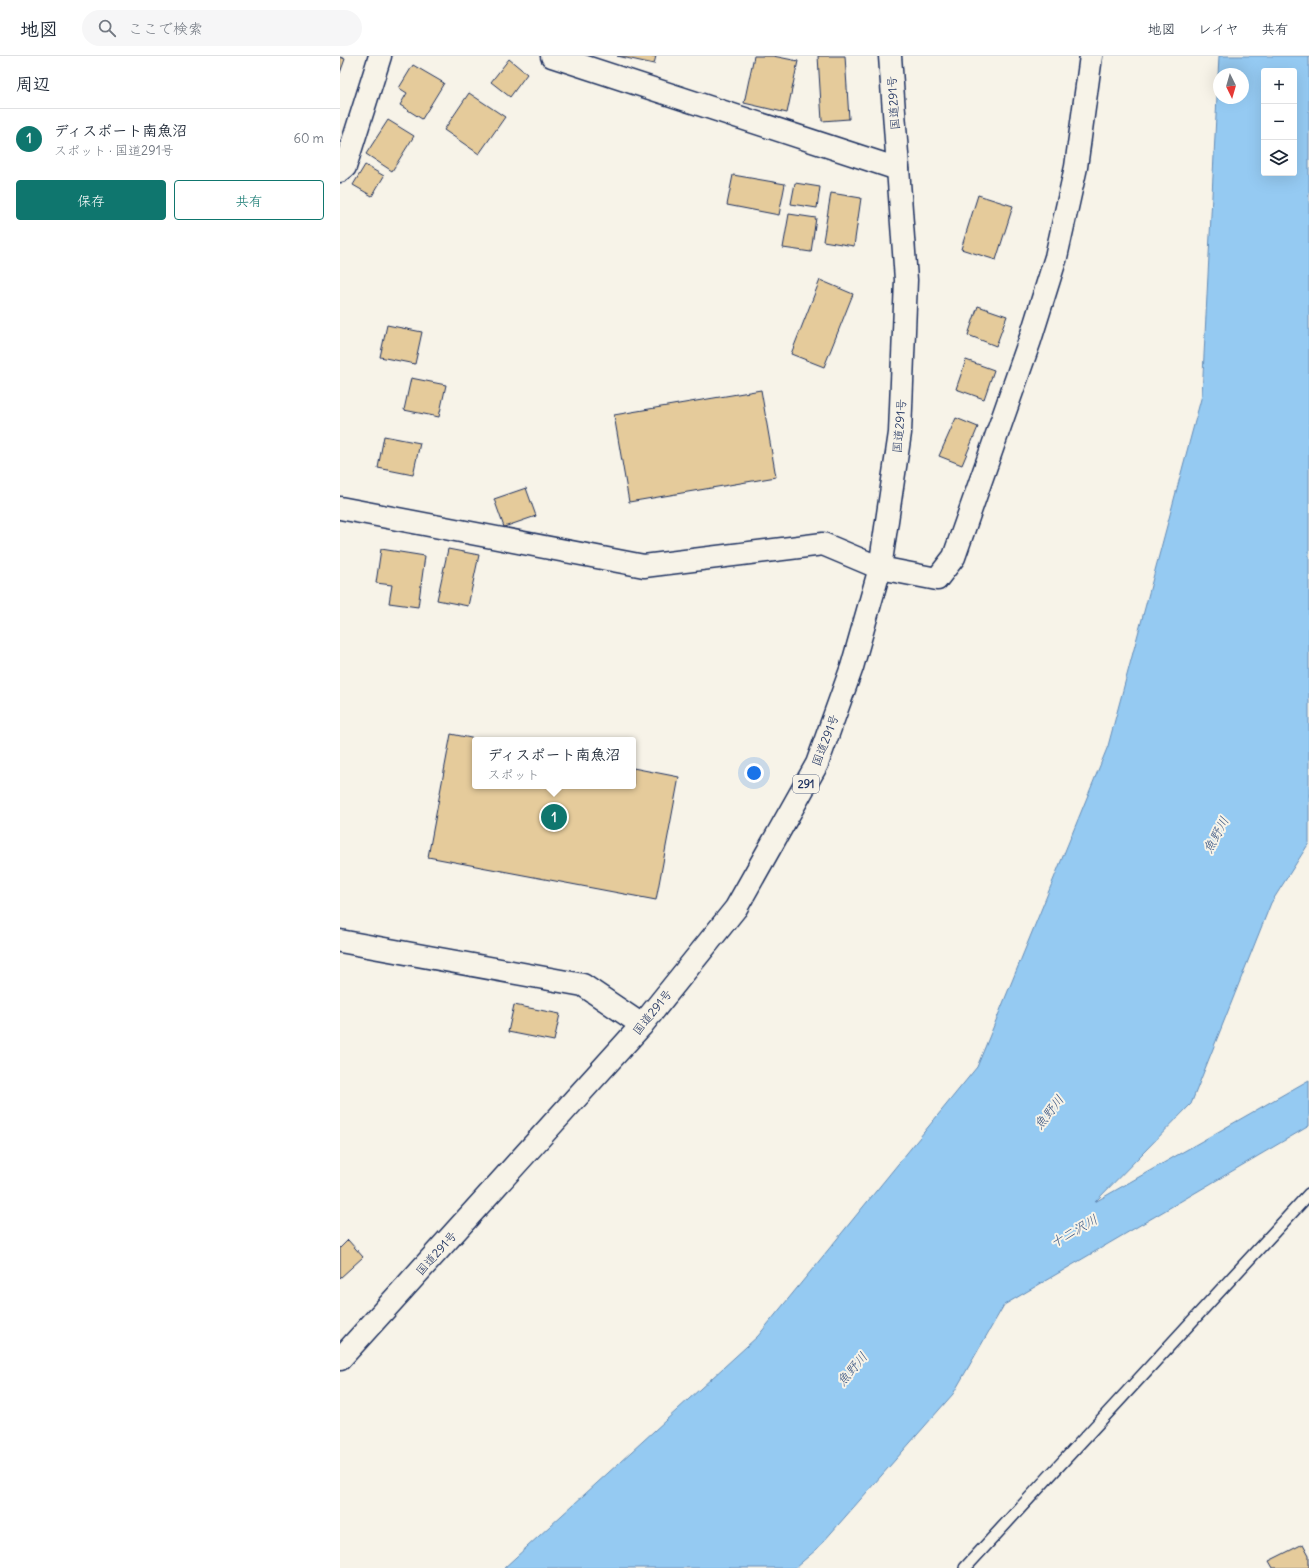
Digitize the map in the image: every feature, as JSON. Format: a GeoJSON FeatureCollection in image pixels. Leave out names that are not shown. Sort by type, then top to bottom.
{"type":"FeatureCollection","features":[{"type":"Feature","properties":{"kind":"main road"},"geometry":{"type":"LineString","coordinates":[[340,171],[345,167],[380,56]]}},
{"type":"Feature","properties":{"kind":"main road"},"geometry":{"type":"LineString","coordinates":[[552,56],[898,169]]}},
{"type":"Feature","properties":{"kind":"main road","name":"国道291号"},"geometry":{"type":"LineString","coordinates":[[340,1358],[642,1025],[736,908],[817,764],[852,667],[880,568],[900,425],[906,280],[890,56]]}},
{"type":"Feature","properties":{"kind":"main road"},"geometry":{"type":"LineString","coordinates":[[340,508],[644,566],[823,544],[880,568],[937,578],[954,557],[1030,340],[1056,257],[1076,167],[1090,56]]}},
{"type":"Feature","properties":{"kind":"main road"},"geometry":{"type":"LineString","coordinates":[[340,941],[583,985],[642,1025]]}},
{"type":"Feature","properties":{"kind":"lane"},"geometry":{"type":"LineString","coordinates":[[965,1568],[1309,1194]]}},
{"type":"Feature","properties":{"kind":"water"},"geometry":{"type":"Polygon","coordinates":[[[1219,56],[1309,56],[1309,843],[1271,903],[1191,1104],[1095,1202],[1309,1080],[1309,1126],[1004,1305],[953,1394],[817,1549],[795,1568],[504,1568],[758,1336],[977,1067],[1108,746],[1202,395],[1217,104],[1249,104],[1249,68],[1218,68],[1219,56]]]}},
{"type":"Feature","properties":{"kind":"building"},"geometry":{"type":"Polygon","coordinates":[[[617,56],[656,56],[654,64],[617,56]]]}},
{"type":"Feature","properties":{"kind":"building"},"geometry":{"type":"Polygon","coordinates":[[[754,56],[773,56],[798,61],[787,113],[744,103],[754,56]]]}},
{"type":"Feature","properties":{"kind":"building"},"geometry":{"type":"Polygon","coordinates":[[[818,56],[845,56],[849,119],[822,121],[818,56]]]}},
{"type":"Feature","properties":{"kind":"building"},"geometry":{"type":"Polygon","coordinates":[[[340,57],[345,59],[340,73],[340,57]]]}},
{"type":"Feature","properties":{"kind":"building"},"geometry":{"type":"Polygon","coordinates":[[[509,59],[527,74],[510,97],[491,82],[509,59]]]}},
{"type":"Feature","properties":{"kind":"building"},"geometry":{"type":"Polygon","coordinates":[[[413,65],[444,83],[422,119],[400,105],[407,93],[399,88],[413,65]]]}},
{"type":"Feature","properties":{"kind":"building"},"geometry":{"type":"Polygon","coordinates":[[[469,93],[505,117],[479,154],[444,130],[469,93]]]}},
{"type":"Feature","properties":{"kind":"building"},"geometry":{"type":"Polygon","coordinates":[[[388,120],[414,136],[392,171],[366,154],[388,120]]]}},
{"type":"Feature","properties":{"kind":"building"},"geometry":{"type":"Polygon","coordinates":[[[365,165],[384,176],[372,196],[353,185],[365,165]]]}},
{"type":"Feature","properties":{"kind":"building"},"geometry":{"type":"Polygon","coordinates":[[[733,175],[785,184],[779,215],[727,205],[733,175]]]}},
{"type":"Feature","properties":{"kind":"building"},"geometry":{"type":"Polygon","coordinates":[[[795,183],[820,187],[817,208],[791,204],[795,183]]]}},
{"type":"Feature","properties":{"kind":"building"},"geometry":{"type":"Polygon","coordinates":[[[831,193],[861,198],[854,246],[823,241],[831,193]]]}},
{"type":"Feature","properties":{"kind":"building"},"geometry":{"type":"Polygon","coordinates":[[[978,195],[1013,206],[996,260],[961,249],[978,195]]]}},
{"type":"Feature","properties":{"kind":"building"},"geometry":{"type":"Polygon","coordinates":[[[789,214],[816,218],[811,252],[783,248],[789,214]]]}},
{"type":"Feature","properties":{"kind":"building"},"geometry":{"type":"Polygon","coordinates":[[[820,280],[853,294],[824,367],[791,354],[820,280]]]}},
{"type":"Feature","properties":{"kind":"building"},"geometry":{"type":"Polygon","coordinates":[[[978,306],[1007,316],[996,346],[968,335],[978,306]]]}},
{"type":"Feature","properties":{"kind":"building"},"geometry":{"type":"Polygon","coordinates":[[[387,325],[422,332],[415,364],[380,357],[387,325]]]}},
{"type":"Feature","properties":{"kind":"building"},"geometry":{"type":"Polygon","coordinates":[[[966,360],[994,370],[984,399],[956,389],[966,360]]]}},
{"type":"Feature","properties":{"kind":"building"},"geometry":{"type":"Polygon","coordinates":[[[411,378],[446,385],[439,417],[404,410],[411,378]]]}},
{"type":"Feature","properties":{"kind":"building"},"geometry":{"type":"Polygon","coordinates":[[[761,390],[776,477],[629,502],[614,415],[761,390]]]}},
{"type":"Feature","properties":{"kind":"building"},"geometry":{"type":"Polygon","coordinates":[[[956,418],[978,427],[962,465],[939,456],[956,418]]]}},
{"type":"Feature","properties":{"kind":"building"},"geometry":{"type":"Polygon","coordinates":[[[384,436],[420,443],[413,475],[378,468],[384,436]]]}},
{"type":"Feature","properties":{"kind":"building"},"geometry":{"type":"Polygon","coordinates":[[[526,488],[536,516],[504,527],[494,499],[526,488]]]}},
{"type":"Feature","properties":{"kind":"building"},"geometry":{"type":"Polygon","coordinates":[[[381,549],[425,556],[418,607],[389,603],[392,585],[376,583],[381,549]]]}},
{"type":"Feature","properties":{"kind":"building"},"geometry":{"type":"Polygon","coordinates":[[[448,549],[479,555],[468,606],[437,600],[448,549]]]}},
{"type":"Feature","properties":{"kind":"building"},"geometry":{"type":"Polygon","coordinates":[[[451,734],[472,738],[472,789],[636,789],[636,769],[679,777],[656,900],[428,857],[451,734]]]}},
{"type":"Feature","properties":{"kind":"building"},"geometry":{"type":"Polygon","coordinates":[[[514,1005],[560,1014],[554,1041],[508,1032],[514,1005]]]}},
{"type":"Feature","properties":{"kind":"building"},"geometry":{"type":"Polygon","coordinates":[[[348,1240],[363,1257],[340,1278],[340,1248],[348,1240]]]}},
{"type":"Feature","properties":{"kind":"building"},"geometry":{"type":"Polygon","coordinates":[[[1303,1544],[1309,1555],[1309,1568],[1273,1568],[1269,1561],[1303,1544]]]}},
{"type":"Feature","properties":{"kind":"place","name":"ディスポート南魚沼"},"geometry":{"type":"Point","coordinates":[554,817]}},
{"type":"Feature","properties":{"kind":"water label","name":"魚野川"},"geometry":{"type":"Point","coordinates":[1216,835]}},
{"type":"Feature","properties":{"kind":"water label","name":"魚野川"},"geometry":{"type":"Point","coordinates":[1049,1112]}},
{"type":"Feature","properties":{"kind":"water label","name":"十二沢川"},"geometry":{"type":"Point","coordinates":[1074,1231]}},
{"type":"Feature","properties":{"kind":"water label","name":"魚野川"},"geometry":{"type":"Point","coordinates":[852,1369]}}]}
